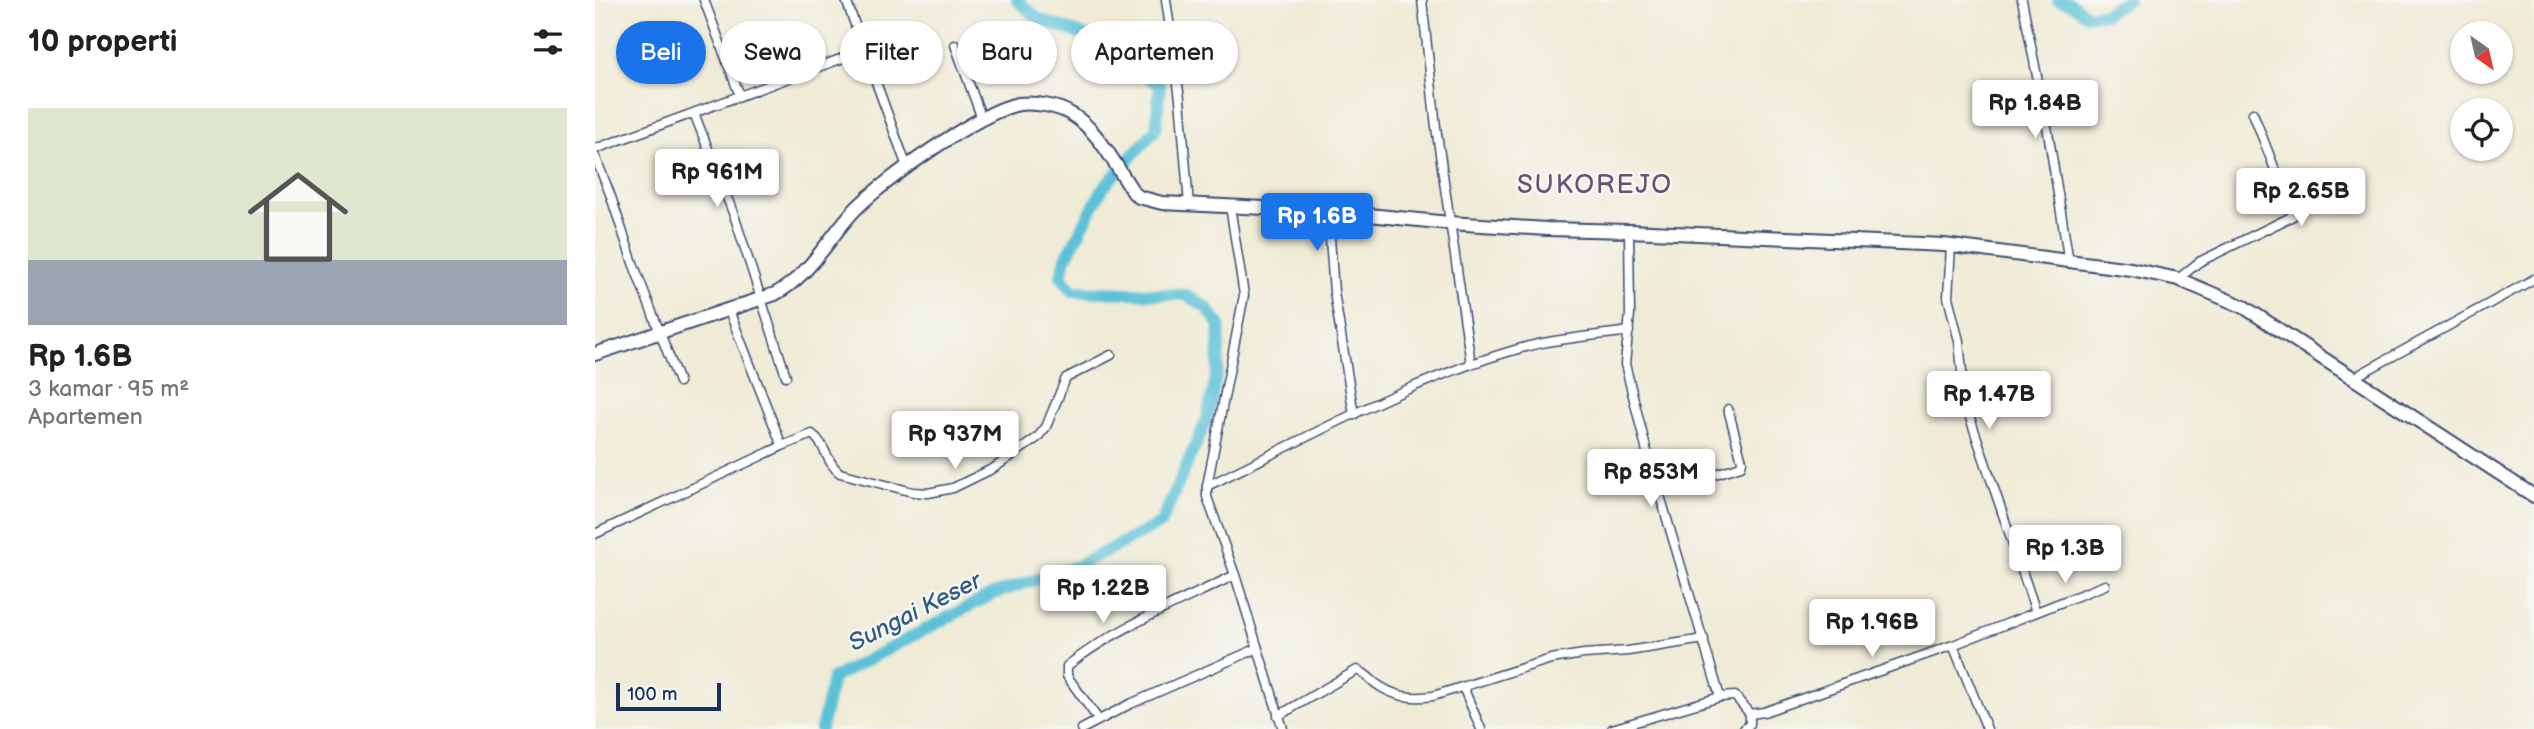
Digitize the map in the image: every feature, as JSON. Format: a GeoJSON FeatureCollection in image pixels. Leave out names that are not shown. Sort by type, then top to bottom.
{"type":"FeatureCollection","features":[{"type":"Feature","properties":{"kind":"highway"},"geometry":{"type":"LineString","coordinates":[[595,354],[775,294],[799,279],[853,212],[907,167],[982,119],[1020,104],[1056,108],[1070,113],[1082,122],[1106,151],[1134,193],[1162,203],[1328,211],[1547,229],[1951,246],[2131,269],[2178,279],[2244,307],[2534,496]]}},
{"type":"Feature","properties":{"kind":"street"},"geometry":{"type":"LineString","coordinates":[[704,0],[740,96]]}},
{"type":"Feature","properties":{"kind":"street"},"geometry":{"type":"LineString","coordinates":[[846,0],[854,21]]}},
{"type":"Feature","properties":{"kind":"street"},"geometry":{"type":"LineString","coordinates":[[1166,0],[1180,99],[1189,205]]}},
{"type":"Feature","properties":{"kind":"street"},"geometry":{"type":"LineString","coordinates":[[1422,0],[1449,223],[1471,364]]}},
{"type":"Feature","properties":{"kind":"street"},"geometry":{"type":"LineString","coordinates":[[2022,0],[2048,132],[2069,262]]}},
{"type":"Feature","properties":{"kind":"street"},"geometry":{"type":"LineString","coordinates":[[955,45],[982,119]]}},
{"type":"Feature","properties":{"kind":"street"},"geometry":{"type":"LineString","coordinates":[[595,149],[840,59]]}},
{"type":"Feature","properties":{"kind":"street"},"geometry":{"type":"LineString","coordinates":[[877,84],[907,167]]}},
{"type":"Feature","properties":{"kind":"street"},"geometry":{"type":"LineString","coordinates":[[694,113],[735,218],[786,376]]}},
{"type":"Feature","properties":{"kind":"street"},"geometry":{"type":"LineString","coordinates":[[2178,279],[2199,262],[2293,216],[2253,113]]}},
{"type":"Feature","properties":{"kind":"street"},"geometry":{"type":"LineString","coordinates":[[595,156],[679,382]]}},
{"type":"Feature","properties":{"kind":"street"},"geometry":{"type":"LineString","coordinates":[[1230,206],[1244,295],[1207,486],[1210,509],[1283,729]]}},
{"type":"Feature","properties":{"kind":"street"},"geometry":{"type":"LineString","coordinates":[[1328,211],[1334,292],[1354,415]]}},
{"type":"Feature","properties":{"kind":"street"},"geometry":{"type":"LineString","coordinates":[[1629,231],[1629,331],[1625,355],[1627,374],[1647,452],[1661,491],[1720,697]]}},
{"type":"Feature","properties":{"kind":"street"},"geometry":{"type":"LineString","coordinates":[[1951,246],[1948,298],[1959,341],[1965,403],[2036,612]]}},
{"type":"Feature","properties":{"kind":"street"},"geometry":{"type":"LineString","coordinates":[[2353,378],[2534,279]]}},
{"type":"Feature","properties":{"kind":"street"},"geometry":{"type":"LineString","coordinates":[[728,308],[782,446]]}},
{"type":"Feature","properties":{"kind":"street"},"geometry":{"type":"LineString","coordinates":[[1207,486],[1354,415],[1471,364],[1531,346],[1629,331]]}},
{"type":"Feature","properties":{"kind":"street"},"geometry":{"type":"LineString","coordinates":[[595,534],[812,434],[818,438],[829,462],[840,473],[913,492],[944,491],[994,468],[1037,438],[1046,427],[1066,378],[1111,355]]}},
{"type":"Feature","properties":{"kind":"street"},"geometry":{"type":"LineString","coordinates":[[1661,491],[1741,466],[1742,461],[1728,410]]}},
{"type":"Feature","properties":{"kind":"street"},"geometry":{"type":"LineString","coordinates":[[1098,719],[1067,676],[1067,666],[1086,651],[1134,624],[1234,575]]}},
{"type":"Feature","properties":{"kind":"street"},"geometry":{"type":"LineString","coordinates":[[1750,714],[1764,712],[1953,645],[2105,585]]}},
{"type":"Feature","properties":{"kind":"street"},"geometry":{"type":"LineString","coordinates":[[1278,716],[1357,670],[1385,690],[1401,697],[1433,696],[1551,659],[1627,652],[1704,639]]}},
{"type":"Feature","properties":{"kind":"street"},"geometry":{"type":"LineString","coordinates":[[1953,645],[1987,729]]}},
{"type":"Feature","properties":{"kind":"street"},"geometry":{"type":"LineString","coordinates":[[1082,729],[1098,719],[1256,649]]}},
{"type":"Feature","properties":{"kind":"street"},"geometry":{"type":"LineString","coordinates":[[1463,687],[1481,729]]}},
{"type":"Feature","properties":{"kind":"street"},"geometry":{"type":"LineString","coordinates":[[1612,729],[1720,697],[1735,696],[1750,714],[1750,724],[1744,729]]}},
{"type":"Feature","properties":{"kind":"waterway","name":"Sungai Keser"},"geometry":{"type":"LineString","coordinates":[[821,729],[833,678],[993,594],[1077,566],[1161,523],[1207,419],[1218,368],[1220,325],[1206,307],[1186,295],[1073,291],[1061,276],[1066,258],[1103,188],[1156,129],[1160,86],[1100,41],[1039,19],[1017,0]]}},
{"type":"Feature","properties":{"kind":"waterway","name":"Sungai Keser"},"geometry":{"type":"LineString","coordinates":[[2058,0],[2072,4],[2087,15],[2104,14],[2128,0]]}},
{"type":"Feature","properties":{"kind":"district","name":"SUKOREJO"},"geometry":{"type":"Point","coordinates":[1595,185]}}]}
